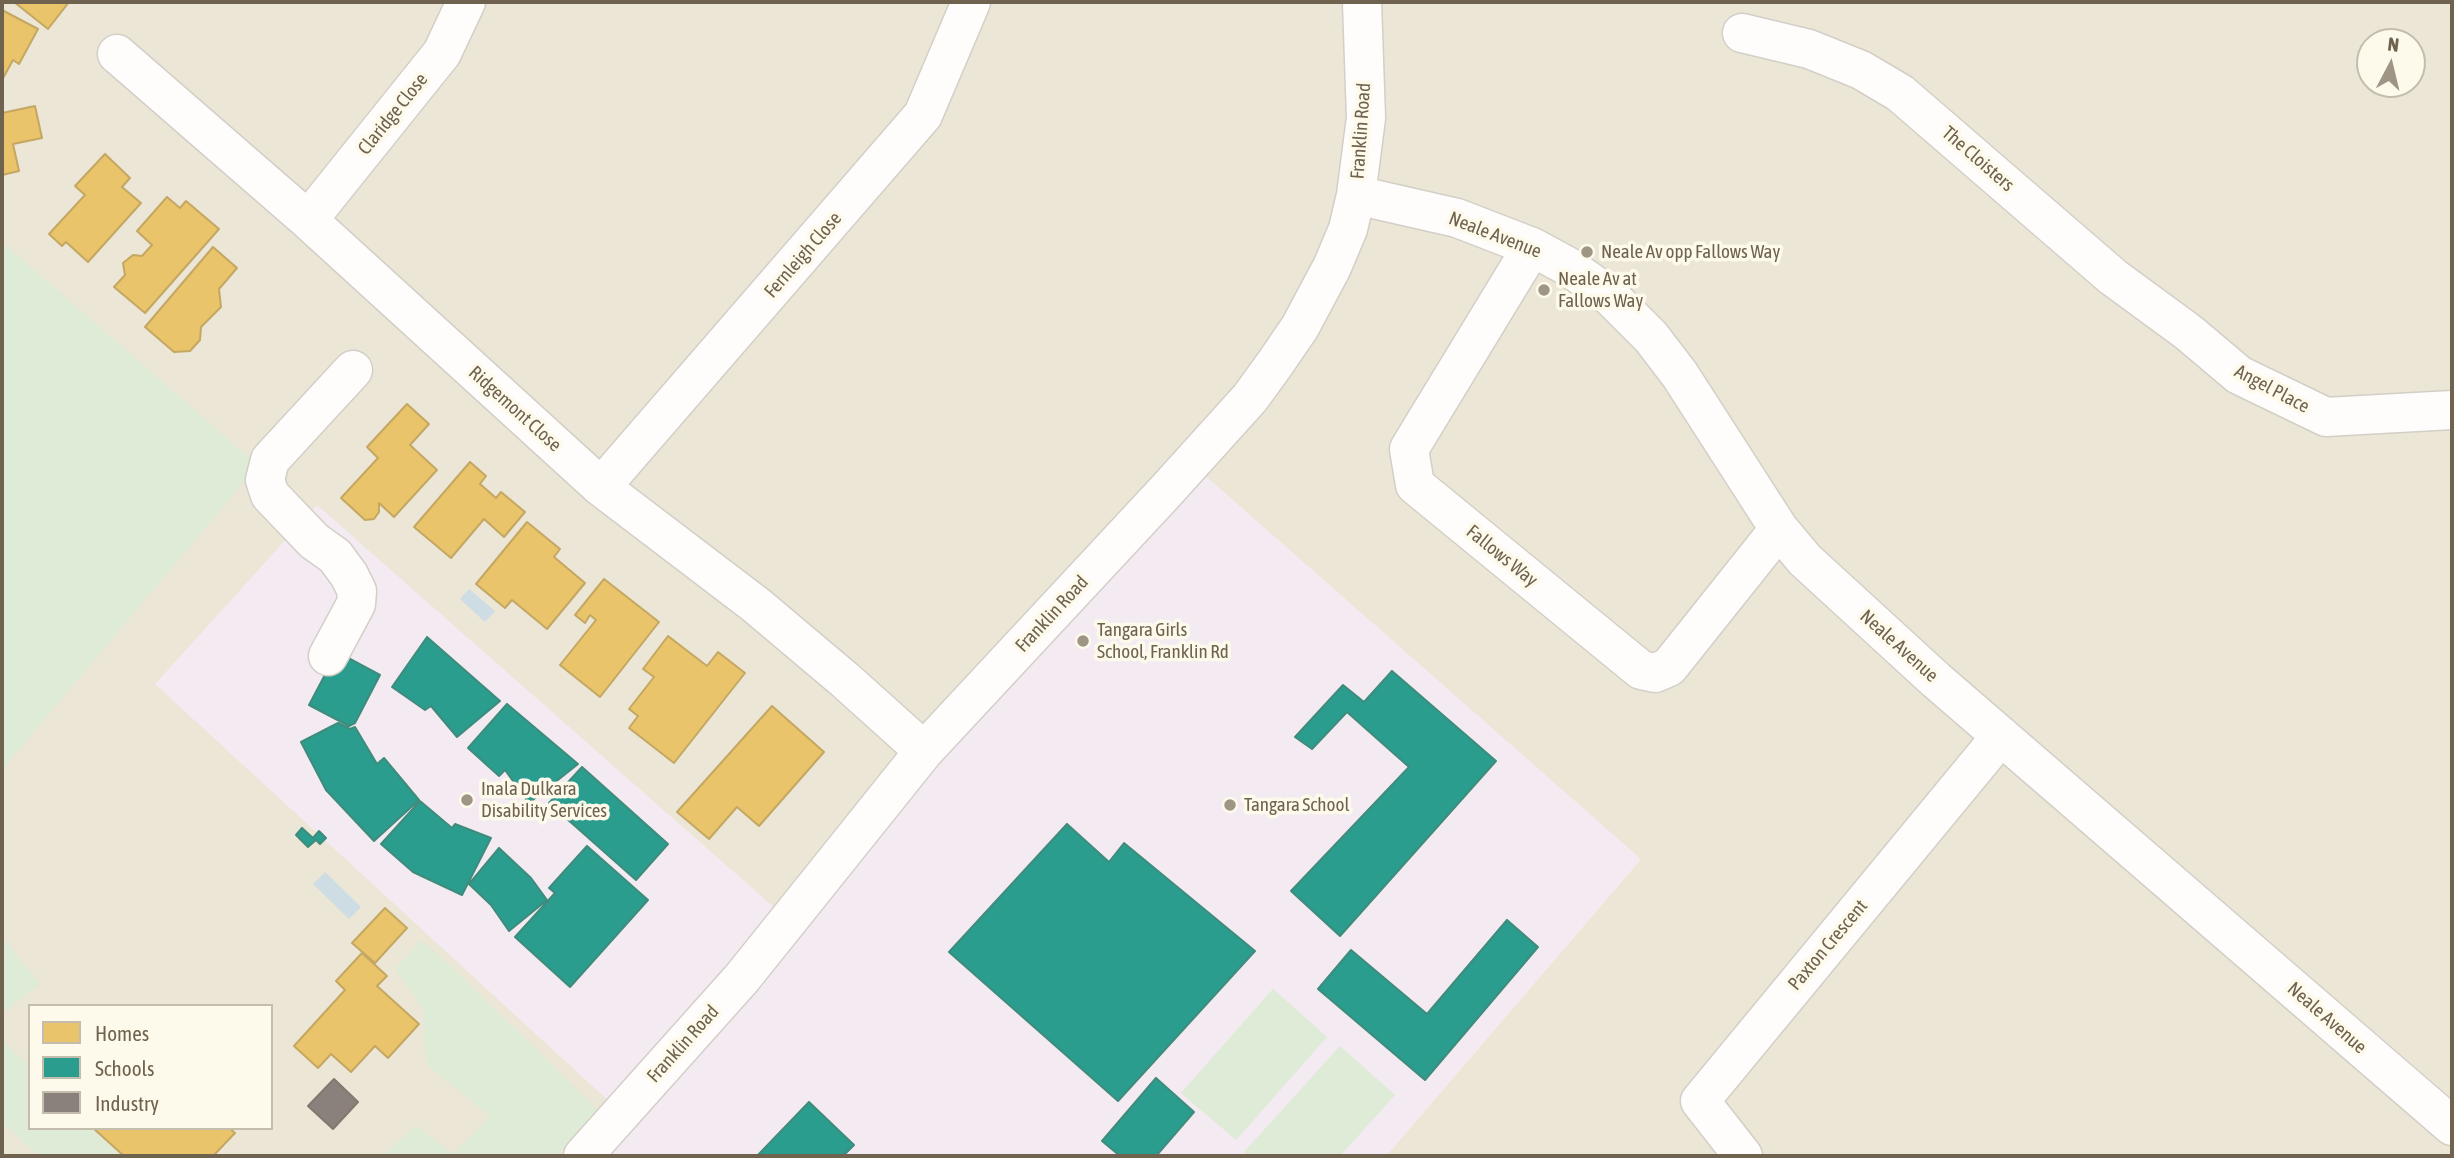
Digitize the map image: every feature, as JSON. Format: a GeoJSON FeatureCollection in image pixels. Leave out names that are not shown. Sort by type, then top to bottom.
{"type":"FeatureCollection","features":[{"type":"Feature","properties":{"kind":"street","name":"Claridge Close"},"geometry":{"type":"LineString","coordinates":[[308,220],[442,53],[466,2]]}},
{"type":"Feature","properties":{"kind":"street","name":"Fernleigh Close"},"geometry":{"type":"LineString","coordinates":[[601,487],[923,115],[971,2]]}},
{"type":"Feature","properties":{"kind":"street","name":"Franklin Road"},"geometry":{"type":"LineString","coordinates":[[583,1156],[742,978],[924,751],[1250,398],[1300,327],[1332,267],[1348,229],[1356,195],[1366,118],[1362,2]]}},
{"type":"Feature","properties":{"kind":"street","name":"The Cloisters"},"geometry":{"type":"LineString","coordinates":[[1742,33],[1809,49],[1861,70],[1900,93],[2113,277],[2188,332]]}},
{"type":"Feature","properties":{"kind":"street","name":"Ridgemont Close"},"geometry":{"type":"LineString","coordinates":[[117,54],[308,220],[601,487],[756,606],[845,680],[924,751]]}},
{"type":"Feature","properties":{"kind":"street","name":"Neale Avenue"},"geometry":{"type":"LineString","coordinates":[[1356,195],[1457,218],[1532,247],[1569,267],[1611,297],[1651,337],[1679,375],[1779,529],[1805,560],[1936,680],[2452,1126]]}},
{"type":"Feature","properties":{"kind":"street","name":"Fallows Way"},"geometry":{"type":"LineString","coordinates":[[1532,247],[1409,449],[1415,485],[1641,670],[1656,673],[1669,667],[1779,529]]}},
{"type":"Feature","properties":{"kind":"street","name":"Angel Place"},"geometry":{"type":"LineString","coordinates":[[2188,332],[2239,375],[2326,417],[2452,410]]}},
{"type":"Feature","properties":{"kind":"street"},"geometry":{"type":"LineString","coordinates":[[328,656],[356,604],[357,591],[349,575],[334,556],[313,541],[270,495],[265,480],[270,460],[354,370]]}},
{"type":"Feature","properties":{"kind":"street","name":"Paxton Crescent"},"geometry":{"type":"LineString","coordinates":[[1743,1156],[1700,1101],[2001,736]]}},
{"type":"Feature","properties":{"kind":"shaded area"},"geometry":{"type":"Polygon","coordinates":[[[2,2],[2452,2],[2452,1156],[1386,1156],[1641,859],[583,1156],[2,1156],[2,2]]]}},
{"type":"Feature","properties":{"kind":"shaded area","name":"Tangara School"},"geometry":{"type":"Polygon","coordinates":[[[1191,463],[1641,859],[1386,1156],[583,1156],[1191,463]]]}},
{"type":"Feature","properties":{"kind":"shaded area","name":"Inala Dulkara Disability Services"},"geometry":{"type":"Polygon","coordinates":[[[317,505],[784,916],[616,1108],[155,684],[317,505]]]}},
{"type":"Feature","properties":{"kind":"shaded area"},"geometry":{"type":"Polygon","coordinates":[[[469,589],[495,611],[485,622],[460,599],[469,589]]]}},
{"type":"Feature","properties":{"kind":"shaded area"},"geometry":{"type":"Polygon","coordinates":[[[325,872],[361,907],[349,919],[313,884],[325,872]]]}},
{"type":"Feature","properties":{"kind":"green space"},"geometry":{"type":"Polygon","coordinates":[[[2,242],[258,465],[2,770],[2,242]]]}},
{"type":"Feature","properties":{"kind":"green space"},"geometry":{"type":"Polygon","coordinates":[[[2,936],[40,984],[2,1014],[2,936]]]}},
{"type":"Feature","properties":{"kind":"green space"},"geometry":{"type":"Polygon","coordinates":[[[421,940],[598,1110],[556,1156],[382,1156],[416,1125],[453,1154],[490,1116],[429,1067],[424,1044],[423,1009],[395,969],[421,940]]]}},
{"type":"Feature","properties":{"kind":"green space"},"geometry":{"type":"Polygon","coordinates":[[[1273,989],[1327,1037],[1236,1140],[1181,1093],[1273,989]]]}},
{"type":"Feature","properties":{"kind":"green space"},"geometry":{"type":"Polygon","coordinates":[[[2,1040],[28,1065],[28,1130],[93,1130],[120,1156],[39,1156],[2,1123],[2,1040]]]}},
{"type":"Feature","properties":{"kind":"green space"},"geometry":{"type":"Polygon","coordinates":[[[1340,1046],[1395,1095],[1340,1156],[1249,1156],[1244,1152],[1340,1046]]]}},
{"type":"Feature","properties":{"kind":"building: Homes"},"geometry":{"type":"Polygon","coordinates":[[[14,2],[69,2],[48,29],[14,2]]]}},
{"type":"Feature","properties":{"kind":"building: Homes"},"geometry":{"type":"Polygon","coordinates":[[[2,10],[38,29],[19,64],[13,60],[2,80],[2,10]]]}},
{"type":"Feature","properties":{"kind":"building: Homes"},"geometry":{"type":"Polygon","coordinates":[[[35,106],[42,138],[13,144],[19,171],[2,175],[2,113],[35,106]]]}},
{"type":"Feature","properties":{"kind":"building: Homes"},"geometry":{"type":"Polygon","coordinates":[[[105,154],[130,178],[122,187],[141,203],[88,262],[66,242],[62,246],[49,234],[85,195],[75,186],[105,154]]]}},
{"type":"Feature","properties":{"kind":"building: Homes"},"geometry":{"type":"Polygon","coordinates":[[[167,197],[180,208],[186,201],[219,229],[145,313],[114,287],[125,275],[123,263],[133,255],[142,256],[152,245],[137,231],[167,197]]]}},
{"type":"Feature","properties":{"kind":"building: Homes"},"geometry":{"type":"Polygon","coordinates":[[[213,247],[237,268],[219,289],[221,307],[201,327],[200,340],[190,351],[174,352],[145,327],[213,247]]]}},
{"type":"Feature","properties":{"kind":"building: Homes"},"geometry":{"type":"Polygon","coordinates":[[[407,404],[429,424],[410,445],[437,470],[394,517],[379,503],[379,512],[374,519],[365,520],[341,498],[378,458],[367,447],[407,404]]]}},
{"type":"Feature","properties":{"kind":"building: Homes"},"geometry":{"type":"Polygon","coordinates":[[[470,462],[486,476],[480,484],[496,498],[501,492],[525,512],[504,537],[484,519],[451,558],[414,527],[470,462]]]}},
{"type":"Feature","properties":{"kind":"building: Homes"},"geometry":{"type":"Polygon","coordinates":[[[527,522],[560,549],[554,557],[585,583],[547,629],[512,600],[505,608],[476,584],[527,522]]]}},
{"type":"Feature","properties":{"kind":"building: Homes"},"geometry":{"type":"Polygon","coordinates":[[[604,579],[659,622],[600,697],[560,665],[596,620],[590,615],[585,623],[575,615],[604,579]]]}},
{"type":"Feature","properties":{"kind":"building: Homes"},"geometry":{"type":"Polygon","coordinates":[[[668,636],[707,666],[718,652],[745,673],[674,763],[629,728],[638,716],[629,709],[654,677],[643,669],[668,636]]]}},
{"type":"Feature","properties":{"kind":"building: Homes"},"geometry":{"type":"Polygon","coordinates":[[[772,706],[824,752],[759,826],[737,807],[709,839],[677,812],[772,706]]]}},
{"type":"Feature","properties":{"kind":"building: Homes"},"geometry":{"type":"Polygon","coordinates":[[[385,908],[407,928],[375,963],[352,943],[385,908]]]}},
{"type":"Feature","properties":{"kind":"building: Homes"},"geometry":{"type":"Polygon","coordinates":[[[362,953],[387,976],[377,986],[419,1024],[388,1058],[375,1046],[351,1072],[331,1054],[318,1068],[294,1046],[345,990],[336,981],[362,953]]]}},
{"type":"Feature","properties":{"kind":"building: Homes"},"geometry":{"type":"Polygon","coordinates":[[[95,1130],[231,1130],[235,1133],[213,1156],[124,1156],[95,1130]]]}},
{"type":"Feature","properties":{"kind":"building: Schools"},"geometry":{"type":"Polygon","coordinates":[[[427,637],[500,701],[457,737],[431,706],[425,710],[392,687],[427,637]]]}},
{"type":"Feature","properties":{"kind":"building: Schools"},"geometry":{"type":"Polygon","coordinates":[[[337,652],[380,675],[355,723],[349,726],[309,705],[337,652]]]}},
{"type":"Feature","properties":{"kind":"building: Schools"},"geometry":{"type":"Polygon","coordinates":[[[1392,671],[1496,761],[1340,936],[1291,891],[1409,767],[1347,712],[1312,749],[1295,737],[1343,685],[1364,702],[1392,671]]]}},
{"type":"Feature","properties":{"kind":"building: Schools"},"geometry":{"type":"Polygon","coordinates":[[[507,704],[578,764],[529,803],[505,770],[499,776],[468,748],[507,704]]]}},
{"type":"Feature","properties":{"kind":"building: Schools"},"geometry":{"type":"Polygon","coordinates":[[[338,723],[350,729],[355,727],[377,764],[384,758],[419,800],[374,841],[326,790],[301,742],[338,723]]]}},
{"type":"Feature","properties":{"kind":"building: Schools"},"geometry":{"type":"Polygon","coordinates":[[[582,767],[668,844],[636,880],[549,803],[582,767]]]}},
{"type":"Feature","properties":{"kind":"building: Schools"},"geometry":{"type":"Polygon","coordinates":[[[420,801],[452,828],[455,824],[491,838],[462,895],[413,872],[381,844],[420,801]]]}},
{"type":"Feature","properties":{"kind":"building: Schools"},"geometry":{"type":"Polygon","coordinates":[[[1067,824],[1109,862],[1124,843],[1255,951],[1118,1101],[949,952],[1067,824]]]}},
{"type":"Feature","properties":{"kind":"building: Schools"},"geometry":{"type":"Polygon","coordinates":[[[302,828],[313,838],[319,831],[326,838],[320,844],[316,840],[308,847],[296,835],[302,828]]]}},
{"type":"Feature","properties":{"kind":"building: Schools"},"geometry":{"type":"Polygon","coordinates":[[[587,846],[648,900],[570,987],[515,937],[555,893],[549,888],[587,846]]]}},
{"type":"Feature","properties":{"kind":"building: Schools"},"geometry":{"type":"Polygon","coordinates":[[[499,848],[531,878],[547,900],[509,931],[491,905],[469,884],[499,848]]]}},
{"type":"Feature","properties":{"kind":"building: Schools"},"geometry":{"type":"Polygon","coordinates":[[[1507,920],[1538,947],[1425,1080],[1318,989],[1351,950],[1427,1014],[1507,920]]]}},
{"type":"Feature","properties":{"kind":"building: Schools"},"geometry":{"type":"Polygon","coordinates":[[[1156,1078],[1194,1112],[1156,1156],[1120,1156],[1102,1141],[1156,1078]]]}},
{"type":"Feature","properties":{"kind":"building: Schools"},"geometry":{"type":"Polygon","coordinates":[[[809,1102],[854,1145],[843,1156],[757,1156],[809,1102]]]}},
{"type":"Feature","properties":{"kind":"building: Industry"},"geometry":{"type":"Polygon","coordinates":[[[334,1079],[358,1102],[333,1129],[308,1106],[334,1079]]]}},
{"type":"Feature","properties":{"kind":"place","name":"Neale Av opp Fallows Way"},"geometry":{"type":"Point","coordinates":[1587,252]}},
{"type":"Feature","properties":{"kind":"place","name":"Neale Av at Fallows Way"},"geometry":{"type":"Point","coordinates":[1544,290]}},
{"type":"Feature","properties":{"kind":"place","name":"Tangara Girls School, Franklin Rd"},"geometry":{"type":"Point","coordinates":[1083,641]}},
{"type":"Feature","properties":{"kind":"place","name":"Inala Dulkara Disability Services"},"geometry":{"type":"Point","coordinates":[467,800]}},
{"type":"Feature","properties":{"kind":"place","name":"Tangara School"},"geometry":{"type":"Point","coordinates":[1230,805]}}]}
